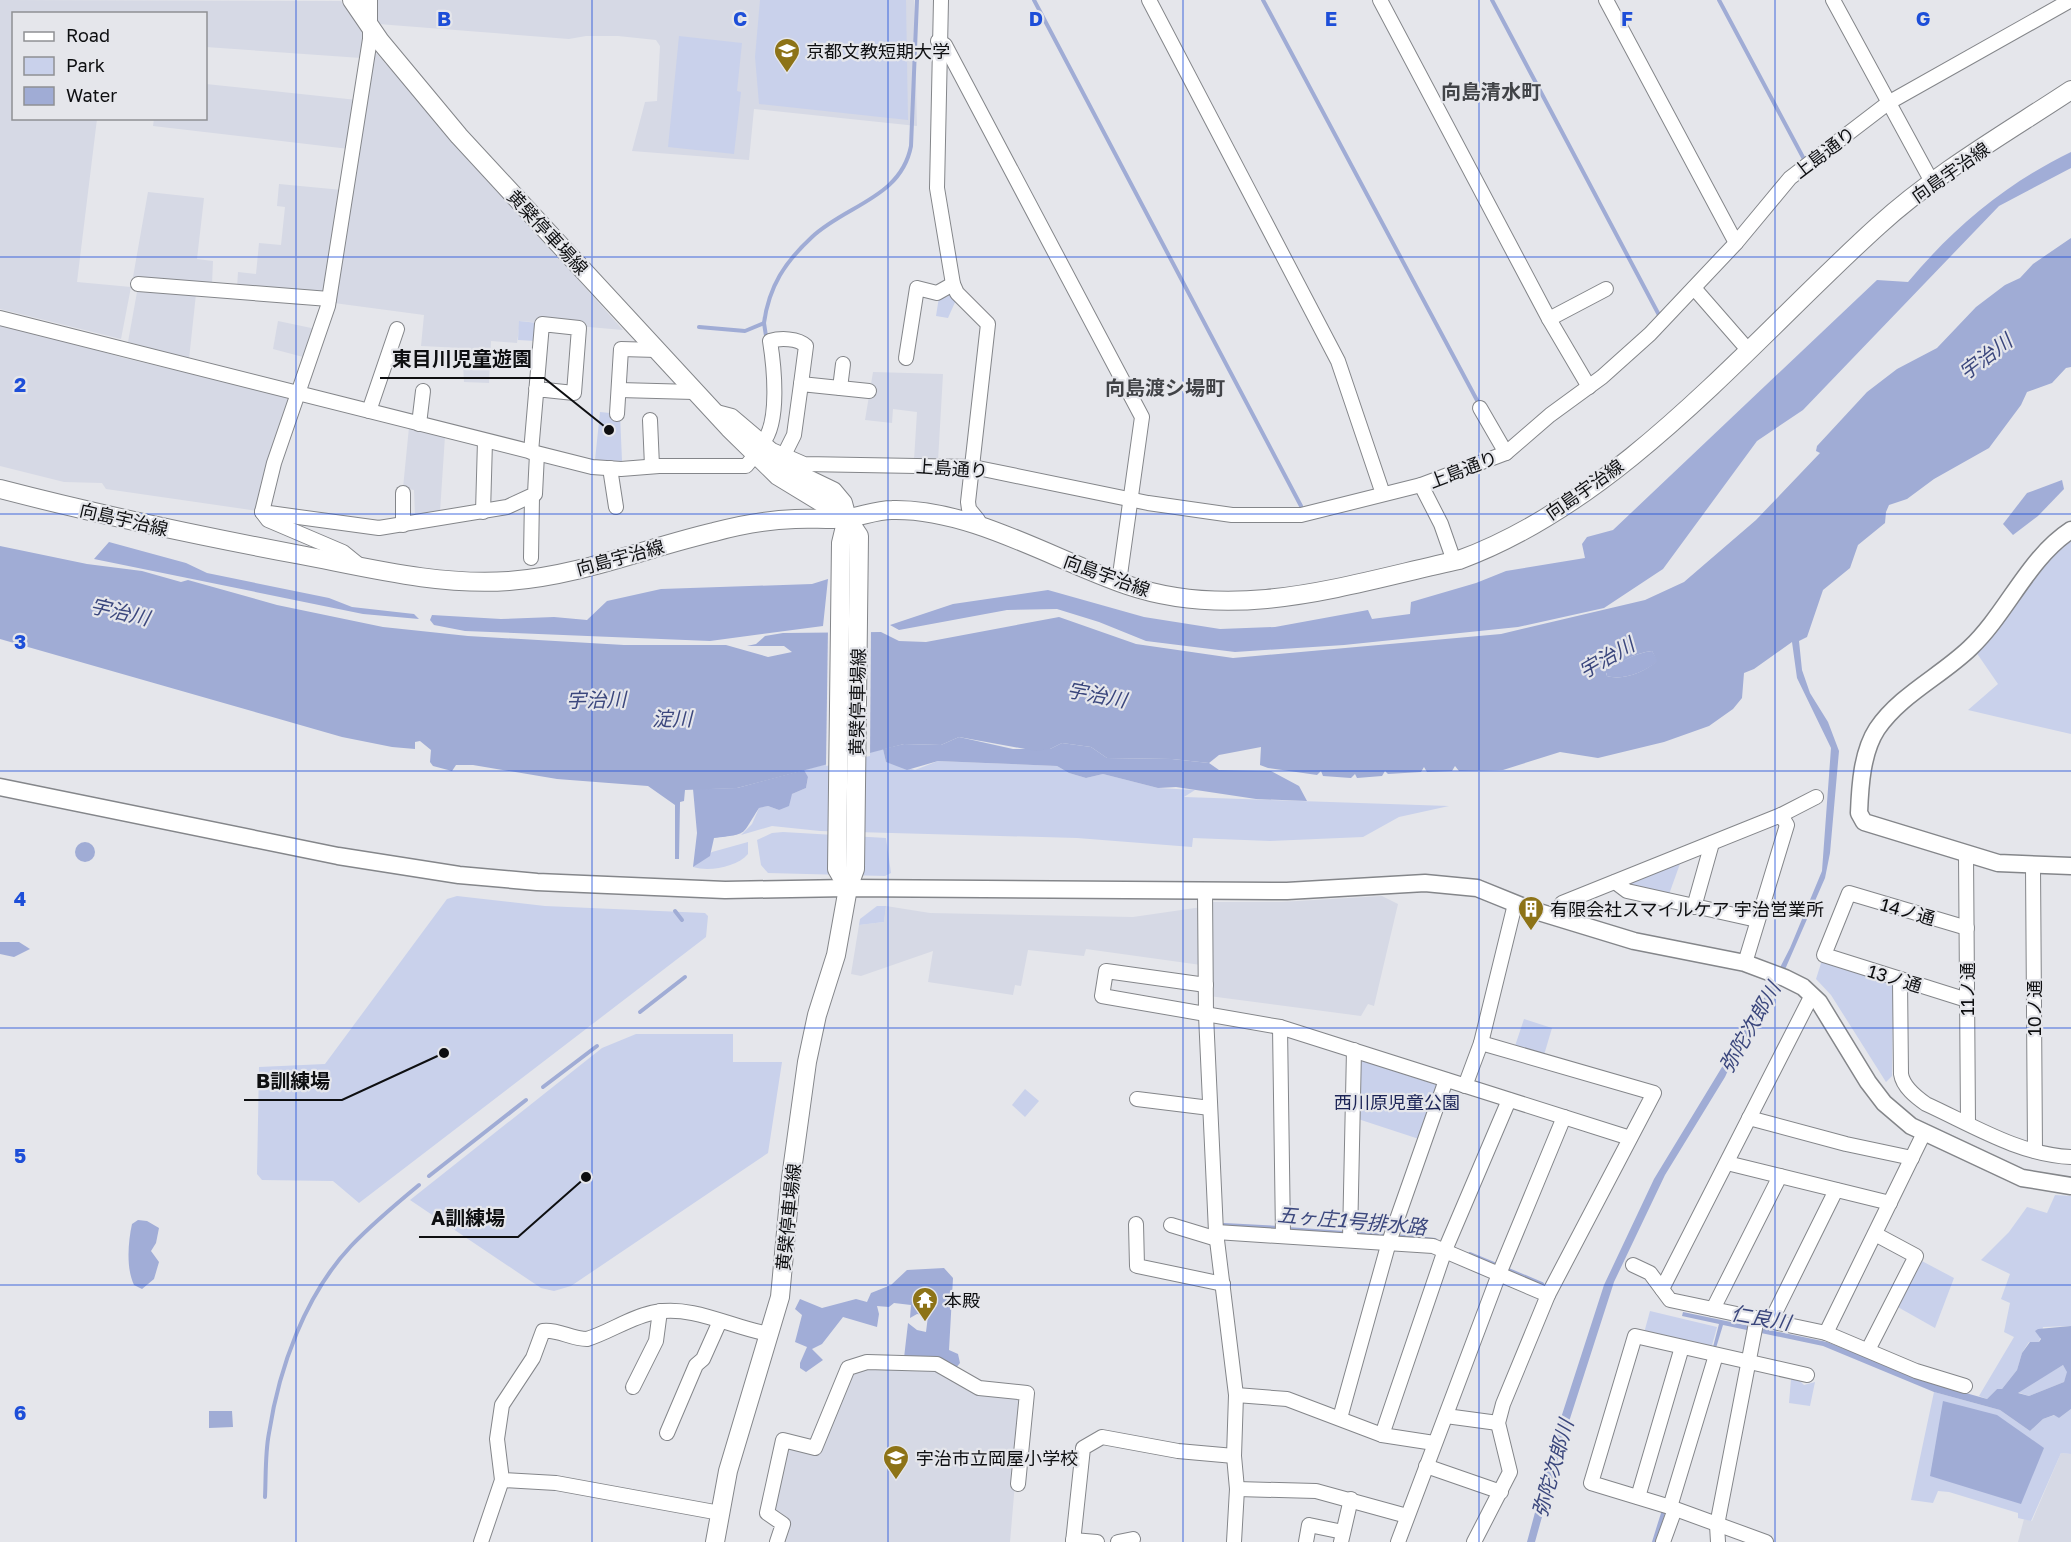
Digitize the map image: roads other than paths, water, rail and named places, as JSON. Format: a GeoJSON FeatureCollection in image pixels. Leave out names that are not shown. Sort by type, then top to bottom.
{"type":"FeatureCollection","features":[{"type":"Feature","properties":{"kind":"main road","name":"黄檗停車場線"},"geometry":{"type":"LineString","coordinates":[[352,0],[370,26],[459,136],[694,392],[713,411],[759,448],[833,491],[843,502],[849,530],[837,869],[847,878],[836,955],[817,1015],[807,1062],[791,1178],[781,1289],[738,1434],[715,1542]]}},
{"type":"Feature","properties":{"kind":"main road","name":"向島宇治線"},"geometry":{"type":"LineString","coordinates":[[0,489],[174,531],[436,580],[510,581],[585,568],[722,530],[801,519],[849,530],[891,510],[945,515],[1029,544],[1119,582],[1180,597],[1252,602],[1320,591],[1455,561],[1480,552],[1528,527],[1593,486],[1666,427],[1749,351],[1879,225],[1932,182],[2071,90]]}},
{"type":"Feature","properties":{"kind":"main road","name":"黄檗停車場線"},"geometry":{"type":"LineString","coordinates":[[759,448],[778,476],[807,492],[849,530]]}},
{"type":"Feature","properties":{"kind":"main road"},"geometry":{"type":"LineString","coordinates":[[801,519],[808,505],[807,492]]}},
{"type":"Feature","properties":{"kind":"street"},"geometry":{"type":"LineString","coordinates":[[262,512],[274,463],[329,299],[370,26],[370,0]]}},
{"type":"Feature","properties":{"kind":"street"},"geometry":{"type":"LineString","coordinates":[[941,0],[938,41],[937,188],[953,284],[957,293],[988,324],[968,506],[978,520],[976,526]]}},
{"type":"Feature","properties":{"kind":"street"},"geometry":{"type":"LineString","coordinates":[[1149,0],[1338,361],[1383,494]]}},
{"type":"Feature","properties":{"kind":"street"},"geometry":{"type":"LineString","coordinates":[[1380,0],[1549,319],[1589,387]]}},
{"type":"Feature","properties":{"kind":"street"},"geometry":{"type":"LineString","coordinates":[[1606,0],[1736,243]]}},
{"type":"Feature","properties":{"kind":"street"},"geometry":{"type":"LineString","coordinates":[[1833,0],[1932,182]]}},
{"type":"Feature","properties":{"kind":"street","name":"上島通り"},"geometry":{"type":"LineString","coordinates":[[759,448],[804,464],[973,467],[1130,500],[1232,514],[1301,515],[1421,485],[1506,453],[1589,387],[1650,334],[1736,243],[1790,178],[1888,104],[2071,0]]}},
{"type":"Feature","properties":{"kind":"street"},"geometry":{"type":"LineString","coordinates":[[938,41],[945,45],[1142,417],[1119,582]]}},
{"type":"Feature","properties":{"kind":"street"},"geometry":{"type":"LineString","coordinates":[[906,358],[917,288],[937,292],[953,284]]}},
{"type":"Feature","properties":{"kind":"street"},"geometry":{"type":"LineString","coordinates":[[138,285],[329,299]]}},
{"type":"Feature","properties":{"kind":"street"},"geometry":{"type":"LineString","coordinates":[[1694,288],[1749,351]]}},
{"type":"Feature","properties":{"kind":"street"},"geometry":{"type":"LineString","coordinates":[[1549,319],[1606,290]]}},
{"type":"Feature","properties":{"kind":"street"},"geometry":{"type":"LineString","coordinates":[[0,318],[370,406],[419,419],[485,441],[533,449],[592,467],[610,468],[652,462],[746,466],[767,437],[772,415],[773,360],[770,341],[778,339],[802,342],[806,346],[794,435],[784,456]]}},
{"type":"Feature","properties":{"kind":"street"},"geometry":{"type":"LineString","coordinates":[[531,558],[532,497],[535,494],[533,449],[536,389],[542,324],[579,328],[574,393],[536,389]]}},
{"type":"Feature","properties":{"kind":"street"},"geometry":{"type":"LineString","coordinates":[[370,406],[397,329]]}},
{"type":"Feature","properties":{"kind":"street"},"geometry":{"type":"LineString","coordinates":[[617,414],[621,349],[657,350]]}},
{"type":"Feature","properties":{"kind":"street"},"geometry":{"type":"LineString","coordinates":[[840,388],[843,364]]}},
{"type":"Feature","properties":{"kind":"street"},"geometry":{"type":"LineString","coordinates":[[801,384],[869,391]]}},
{"type":"Feature","properties":{"kind":"street"},"geometry":{"type":"LineString","coordinates":[[619,390],[694,392]]}},
{"type":"Feature","properties":{"kind":"street"},"geometry":{"type":"LineString","coordinates":[[419,419],[423,391]]}},
{"type":"Feature","properties":{"kind":"street"},"geometry":{"type":"LineString","coordinates":[[1480,408],[1506,453]]}},
{"type":"Feature","properties":{"kind":"street"},"geometry":{"type":"LineString","coordinates":[[650,420],[652,462]]}},
{"type":"Feature","properties":{"kind":"street"},"geometry":{"type":"LineString","coordinates":[[483,512],[485,441]]}},
{"type":"Feature","properties":{"kind":"street"},"geometry":{"type":"LineString","coordinates":[[610,468],[616,507]]}},
{"type":"Feature","properties":{"kind":"street"},"geometry":{"type":"LineString","coordinates":[[1421,485],[1437,515],[1455,561]]}},
{"type":"Feature","properties":{"kind":"street"},"geometry":{"type":"LineString","coordinates":[[402,525],[403,493]]}},
{"type":"Feature","properties":{"kind":"street"},"geometry":{"type":"LineString","coordinates":[[262,512],[379,528],[483,512],[532,497]]}},
{"type":"Feature","properties":{"kind":"street"},"geometry":{"type":"LineString","coordinates":[[262,512],[268,520],[343,552],[360,567]]}},
{"type":"Feature","properties":{"kind":"street"},"geometry":{"type":"LineString","coordinates":[[2071,530],[2052,545],[1970,647],[1893,710],[1868,746],[1859,813],[1864,822],[1998,863],[2071,866]]}},
{"type":"Feature","properties":{"kind":"street"},"geometry":{"type":"LineString","coordinates":[[0,787],[338,856],[459,875],[613,887],[725,890],[847,878],[1205,891],[1287,891],[1425,883],[1477,888],[1515,904],[1634,941],[1745,963],[1779,975],[1812,995],[1884,1103],[1911,1126],[2022,1178],[2071,1186]]}},
{"type":"Feature","properties":{"kind":"street"},"geometry":{"type":"LineString","coordinates":[[1557,918],[1562,903],[1781,815],[1816,797]]}},
{"type":"Feature","properties":{"kind":"street"},"geometry":{"type":"LineString","coordinates":[[1745,963],[1787,825],[1781,815]]}},
{"type":"Feature","properties":{"kind":"street"},"geometry":{"type":"LineString","coordinates":[[1694,907],[1712,843]]}},
{"type":"Feature","properties":{"kind":"street","name":"11ノ通"},"geometry":{"type":"LineString","coordinates":[[1966,854],[1968,1123]]}},
{"type":"Feature","properties":{"kind":"street","name":"10ノ通"},"geometry":{"type":"LineString","coordinates":[[2033,866],[2035,1151]]}},
{"type":"Feature","properties":{"kind":"street"},"geometry":{"type":"LineString","coordinates":[[1615,882],[1627,891],[1757,920]]}},
{"type":"Feature","properties":{"kind":"street"},"geometry":{"type":"LineString","coordinates":[[1205,891],[1206,1015],[1216,1236],[1236,1395],[1234,1456],[1237,1489],[1234,1542]]}},
{"type":"Feature","properties":{"kind":"street","name":"14ノ通"},"geometry":{"type":"LineString","coordinates":[[1824,954],[1849,893],[1967,928]]}},
{"type":"Feature","properties":{"kind":"street"},"geometry":{"type":"LineString","coordinates":[[1465,1086],[1481,1043],[1515,904]]}},
{"type":"Feature","properties":{"kind":"street","name":"13ノ通"},"geometry":{"type":"LineString","coordinates":[[1824,954],[1967,1000]]}},
{"type":"Feature","properties":{"kind":"street"},"geometry":{"type":"LineString","coordinates":[[1206,985],[1106,970],[1102,996],[1280,1027],[1630,1138]]}},
{"type":"Feature","properties":{"kind":"street"},"geometry":{"type":"LineString","coordinates":[[1900,980],[1902,1082],[1926,1104],[1968,1123],[2035,1151],[2071,1157]]}},
{"type":"Feature","properties":{"kind":"street"},"geometry":{"type":"LineString","coordinates":[[1662,1289],[1812,995]]}},
{"type":"Feature","properties":{"kind":"street"},"geometry":{"type":"LineString","coordinates":[[1280,1027],[1283,1230]]}},
{"type":"Feature","properties":{"kind":"street"},"geometry":{"type":"LineString","coordinates":[[1474,1542],[1510,1473],[1498,1423],[1548,1295],[1654,1093],[1481,1043]]}},
{"type":"Feature","properties":{"kind":"street"},"geometry":{"type":"LineString","coordinates":[[1351,1235],[1354,1050]]}},
{"type":"Feature","properties":{"kind":"street"},"geometry":{"type":"LineString","coordinates":[[1340,1418],[1391,1237],[1446,1080]]}},
{"type":"Feature","properties":{"kind":"street"},"geometry":{"type":"LineString","coordinates":[[1137,1099],[1210,1108]]}},
{"type":"Feature","properties":{"kind":"street"},"geometry":{"type":"LineString","coordinates":[[1382,1435],[1446,1246],[1509,1100]]}},
{"type":"Feature","properties":{"kind":"street"},"geometry":{"type":"LineString","coordinates":[[1398,1542],[1501,1269],[1564,1117]]}},
{"type":"Feature","properties":{"kind":"street"},"geometry":{"type":"LineString","coordinates":[[1749,1118],[1846,1144],[1912,1158]]}},
{"type":"Feature","properties":{"kind":"street"},"geometry":{"type":"LineString","coordinates":[[1826,1333],[1924,1133]]}},
{"type":"Feature","properties":{"kind":"street"},"geometry":{"type":"LineString","coordinates":[[1727,1163],[1890,1203]]}},
{"type":"Feature","properties":{"kind":"street"},"geometry":{"type":"LineString","coordinates":[[1713,1309],[1780,1176]]}},
{"type":"Feature","properties":{"kind":"street"},"geometry":{"type":"LineString","coordinates":[[1771,1321],[1836,1190]]}},
{"type":"Feature","properties":{"kind":"street"},"geometry":{"type":"LineString","coordinates":[[1136,1224],[1137,1266],[1223,1284]]}},
{"type":"Feature","properties":{"kind":"street"},"geometry":{"type":"LineString","coordinates":[[1171,1225],[1216,1236],[1283,1230],[1391,1237],[1446,1246],[1501,1269],[1548,1295]]}},
{"type":"Feature","properties":{"kind":"street"},"geometry":{"type":"LineString","coordinates":[[1868,1350],[1916,1256],[1875,1234]]}},
{"type":"Feature","properties":{"kind":"street"},"geometry":{"type":"LineString","coordinates":[[1633,1265],[1650,1273],[1670,1300],[1713,1309],[1755,1325],[1771,1321],[1826,1333],[1916,1371],[1965,1386]]}},
{"type":"Feature","properties":{"kind":"street"},"geometry":{"type":"LineString","coordinates":[[481,1542],[502,1480],[496,1439],[502,1405],[533,1358],[543,1331],[550,1330],[576,1339],[586,1339],[660,1311],[697,1314],[769,1334]]}},
{"type":"Feature","properties":{"kind":"street"},"geometry":{"type":"LineString","coordinates":[[633,1387],[656,1341],[660,1311]]}},
{"type":"Feature","properties":{"kind":"street"},"geometry":{"type":"LineString","coordinates":[[667,1433],[696,1365],[703,1359],[720,1321]]}},
{"type":"Feature","properties":{"kind":"street"},"geometry":{"type":"LineString","coordinates":[[1718,1542],[1717,1525],[1755,1325]]}},
{"type":"Feature","properties":{"kind":"street"},"geometry":{"type":"LineString","coordinates":[[1766,1542],[1668,1506],[1591,1483],[1635,1336],[1807,1375]]}},
{"type":"Feature","properties":{"kind":"street"},"geometry":{"type":"LineString","coordinates":[[1638,1497],[1682,1347]]}},
{"type":"Feature","properties":{"kind":"street"},"geometry":{"type":"LineString","coordinates":[[1663,1542],[1668,1506],[1712,1354]]}},
{"type":"Feature","properties":{"kind":"street"},"geometry":{"type":"LineString","coordinates":[[777,1542],[783,1524],[767,1513],[783,1440],[815,1448],[848,1368],[867,1362],[937,1364],[979,1388],[1027,1394],[1018,1484]]}},
{"type":"Feature","properties":{"kind":"street"},"geometry":{"type":"LineString","coordinates":[[1236,1395],[1287,1399],[1382,1435],[1434,1443]]}},
{"type":"Feature","properties":{"kind":"street"},"geometry":{"type":"LineString","coordinates":[[1446,1416],[1498,1423]]}},
{"type":"Feature","properties":{"kind":"street"},"geometry":{"type":"LineString","coordinates":[[1097,1542],[1073,1541],[1083,1448],[1091,1441],[1102,1437],[1178,1451],[1234,1456]]}},
{"type":"Feature","properties":{"kind":"street"},"geometry":{"type":"LineString","coordinates":[[1426,1466],[1501,1492]]}},
{"type":"Feature","properties":{"kind":"street"},"geometry":{"type":"LineString","coordinates":[[502,1480],[556,1483],[720,1513]]}},
{"type":"Feature","properties":{"kind":"street"},"geometry":{"type":"LineString","coordinates":[[1237,1489],[1316,1491],[1407,1516]]}},
{"type":"Feature","properties":{"kind":"street"},"geometry":{"type":"LineString","coordinates":[[1306,1542],[1309,1525],[1342,1537],[1351,1499]]}},
{"type":"Feature","properties":{"kind":"street"},"geometry":{"type":"LineString","coordinates":[[1118,1542],[1132,1539]]}},
{"type":"Feature","properties":{"kind":"water","name":"淀川"},"geometry":{"type":"Polygon","coordinates":[[[2071,238],[2071,367],[2066,368],[2052,383],[2027,392],[2021,405],[1989,448],[1934,479],[1907,499],[1889,505],[1885,523],[1858,545],[1850,568],[1823,590],[1807,637],[1799,641],[1802,670],[1810,693],[1828,722],[1839,751],[1830,853],[1825,878],[1776,990],[1736,1053],[1725,1077],[1665,1175],[1614,1282],[1565,1434],[1535,1542],[1527,1542],[1559,1424],[1604,1285],[1654,1179],[1767,993],[1790,948],[1822,871],[1831,748],[1797,678],[1792,642],[1754,669],[1744,673],[1742,698],[1733,709],[1709,726],[1664,742],[1598,758],[1560,752],[1503,770],[1459,771],[1455,766],[1452,771],[1427,772],[1424,767],[1421,772],[1388,774],[1385,771],[1382,776],[1357,778],[1355,774],[1351,778],[1323,776],[1321,771],[1317,775],[1268,768],[1260,765],[1261,747],[1219,755],[1209,763],[1172,759],[1107,758],[1091,747],[1062,743],[1050,749],[1036,751],[959,737],[941,745],[904,744],[737,788],[685,790],[684,801],[680,802],[679,859],[675,859],[675,805],[648,786],[557,779],[473,765],[456,765],[452,771],[433,766],[430,762],[431,750],[420,741],[415,742],[415,749],[342,737],[0,639],[0,546],[87,564],[142,571],[181,582],[188,580],[277,605],[383,627],[468,636],[624,645],[726,645],[768,657],[792,652],[784,646],[747,646],[756,644],[765,636],[783,633],[881,632],[899,641],[926,642],[1059,617],[1136,644],[1233,658],[1501,634],[1645,600],[1684,582],[1756,520],[1820,453],[1816,451],[1817,446],[1867,392],[1897,369],[1937,348],[1976,307],[2005,285],[2020,278],[2033,264],[2071,238]],[[1652,651],[1646,652],[1616,665],[1606,673],[1607,676],[1613,677],[1627,676],[1646,669],[1657,661],[1652,651]]]}},
{"type":"Feature","properties":{"kind":"water"},"geometry":{"type":"Polygon","coordinates":[[[85,842],[92,845],[95,852],[92,859],[85,862],[78,859],[75,852],[78,845],[85,842]]]}},
{"type":"Feature","properties":{"kind":"water"},"geometry":{"type":"Polygon","coordinates":[[[1683,1312],[1827,1342],[1934,1384],[1987,1399],[1997,1389],[2002,1389],[2017,1370],[2022,1353],[2030,1342],[2039,1342],[2041,1339],[2035,1331],[2071,1326],[2071,1409],[2059,1418],[2054,1415],[2043,1419],[2030,1431],[2000,1410],[1934,1392],[1823,1346],[1723,1325],[1716,1348],[1713,1347],[1719,1324],[1682,1316],[1683,1312]],[[2063,1365],[2018,1393],[2029,1396],[2064,1382],[2067,1372],[2063,1365]]]}},
{"type":"Feature","properties":{"kind":"water"},"geometry":{"type":"Polygon","coordinates":[[[1943,1401],[1997,1415],[2044,1448],[2021,1504],[1930,1476],[1943,1401]]]}},
{"type":"Feature","properties":{"kind":"water"},"geometry":{"type":"Polygon","coordinates":[[[209,1411],[232,1411],[233,1427],[209,1428],[209,1411]]]}},
{"type":"Feature","properties":{"kind":"waterway"},"geometry":{"type":"LineString","coordinates":[[699,327],[745,331],[764,323],[774,286],[794,256],[826,226],[870,199],[896,178],[905,164],[911,146],[917,0]]}},
{"type":"Feature","properties":{"kind":"waterway"},"geometry":{"type":"LineString","coordinates":[[1034,0],[1301,506]]}},
{"type":"Feature","properties":{"kind":"waterway"},"geometry":{"type":"LineString","coordinates":[[1263,0],[1479,404]]}},
{"type":"Feature","properties":{"kind":"waterway"},"geometry":{"type":"LineString","coordinates":[[1492,0],[1659,315]]}},
{"type":"Feature","properties":{"kind":"waterway"},"geometry":{"type":"LineString","coordinates":[[1719,0],[1805,161]]}},
{"type":"Feature","properties":{"kind":"waterway"},"geometry":{"type":"LineString","coordinates":[[764,323],[766,336]]}},
{"type":"Feature","properties":{"kind":"waterway"},"geometry":{"type":"LineString","coordinates":[[675,911],[682,920]]}},
{"type":"Feature","properties":{"kind":"waterway"},"geometry":{"type":"LineString","coordinates":[[640,1012],[685,977]]}},
{"type":"Feature","properties":{"kind":"waterway"},"geometry":{"type":"LineString","coordinates":[[543,1087],[597,1046]]}},
{"type":"Feature","properties":{"kind":"waterway"},"geometry":{"type":"LineString","coordinates":[[429,1176],[526,1100]]}},
{"type":"Feature","properties":{"kind":"waterway"},"geometry":{"type":"LineString","coordinates":[[265,1497],[267,1448],[274,1408],[287,1358],[307,1310],[335,1265],[351,1246],[419,1185]]}},
{"type":"Feature","properties":{"kind":"waterway","name":"五ヶ庄1号排水路"},"geometry":{"type":"LineString","coordinates":[[1224,1225],[1280,1228]]}},
{"type":"Feature","properties":{"kind":"waterway","name":"五ヶ庄1号排水路"},"geometry":{"type":"LineString","coordinates":[[1287,1229],[1387,1236]]}},
{"type":"Feature","properties":{"kind":"waterway","name":"五ヶ庄1号排水路"},"geometry":{"type":"LineString","coordinates":[[1395,1236],[1435,1240]]}},
{"type":"Feature","properties":{"kind":"waterway","name":"五ヶ庄1号排水路"},"geometry":{"type":"LineString","coordinates":[[1470,1254],[1542,1284]]}},
{"type":"Feature","properties":{"kind":"waterway","name":"仁良川"},"geometry":{"type":"LineString","coordinates":[[1654,1542],[1665,1507]]}},
{"type":"Feature","properties":{"kind":"place","name":"京都文教短期大学"},"geometry":{"type":"Point","coordinates":[787,74]}},
{"type":"Feature","properties":{"kind":"place","name":"東目川児童遊園"},"geometry":{"type":"Point","coordinates":[609,430]}},
{"type":"Feature","properties":{"kind":"place","name":"有限会社スマイルケア 宇治営業所"},"geometry":{"type":"Point","coordinates":[1531,932]}},
{"type":"Feature","properties":{"kind":"place","name":"B訓練場"},"geometry":{"type":"Point","coordinates":[444,1053]}},
{"type":"Feature","properties":{"kind":"place","name":"A訓練場"},"geometry":{"type":"Point","coordinates":[586,1177]}},
{"type":"Feature","properties":{"kind":"place","name":"本殿"},"geometry":{"type":"Point","coordinates":[925,1323]}},
{"type":"Feature","properties":{"kind":"place","name":"宇治市立岡屋小学校"},"geometry":{"type":"Point","coordinates":[896,1481]}},
{"type":"Feature","properties":{"kind":"district","name":"向島清水町"},"geometry":{"type":"Point","coordinates":[1491,91]}},
{"type":"Feature","properties":{"kind":"district","name":"向島渡シ場町"},"geometry":{"type":"Point","coordinates":[1165,387]}},
{"type":"Feature","properties":{"kind":"water label","name":"宇治川"},"geometry":{"type":"Point","coordinates":[1985,356]}},
{"type":"Feature","properties":{"kind":"water label","name":"宇治川"},"geometry":{"type":"Point","coordinates":[120,611]}},
{"type":"Feature","properties":{"kind":"water label","name":"宇治川"},"geometry":{"type":"Point","coordinates":[1606,657]}},
{"type":"Feature","properties":{"kind":"water label","name":"宇治川"},"geometry":{"type":"Point","coordinates":[1097,694]}},
{"type":"Feature","properties":{"kind":"water label","name":"宇治川"},"geometry":{"type":"Point","coordinates":[596,699]}},
{"type":"Feature","properties":{"kind":"water label","name":"弥陀次郎川"},"geometry":{"type":"Point","coordinates":[1749,1027]}},
{"type":"Feature","properties":{"kind":"water label","name":"弥陀次郎川"},"geometry":{"type":"Point","coordinates":[1552,1468]}},
{"type":"Feature","properties":{"kind":"park label","name":"西川原児童公園"},"geometry":{"type":"Point","coordinates":[1397,1102]}}]}
